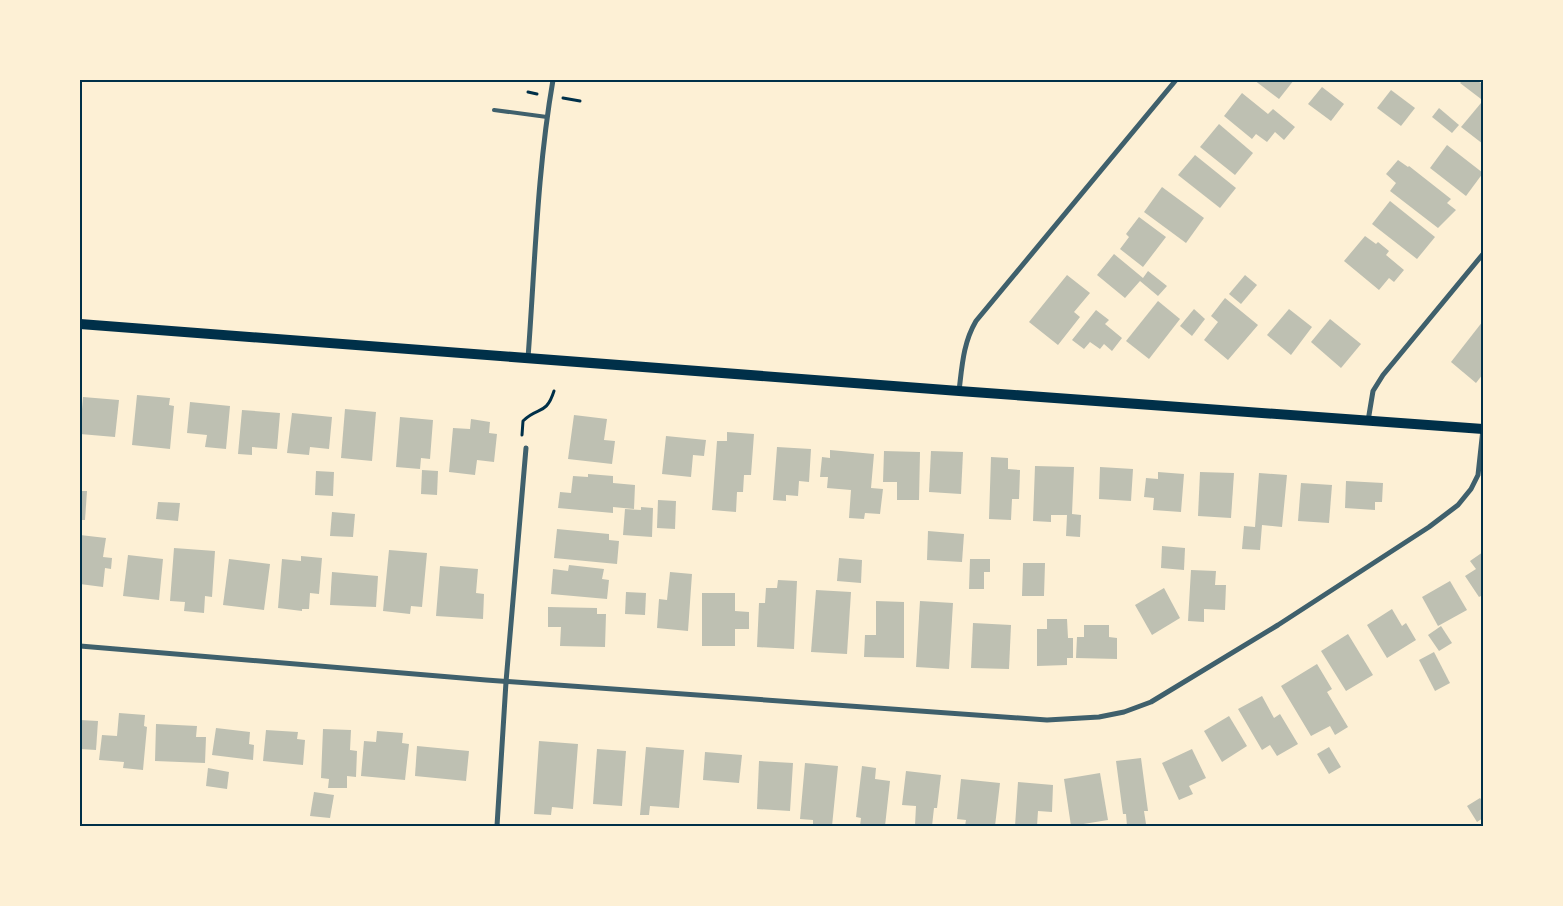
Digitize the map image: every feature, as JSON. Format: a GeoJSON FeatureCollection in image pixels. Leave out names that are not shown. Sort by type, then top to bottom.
{"type":"FeatureCollection","features":[{"type":"Feature","properties":{"kind":"main road"},"geometry":{"type":"LineString","coordinates":[[80,324],[959,392],[1483,429]]}},
{"type":"Feature","properties":{"kind":"street"},"geometry":{"type":"LineString","coordinates":[[528,359],[538,210],[547,118],[553,80]]}},
{"type":"Feature","properties":{"kind":"street"},"geometry":{"type":"LineString","coordinates":[[959,392],[965,346],[969,332],[976,321],[1176,80]]}},
{"type":"Feature","properties":{"kind":"street"},"geometry":{"type":"LineString","coordinates":[[1368,422],[1373,391],[1383,375],[1483,254]]}},
{"type":"Feature","properties":{"kind":"street"},"geometry":{"type":"LineString","coordinates":[[80,646],[506,682],[1047,720],[1099,717],[1124,712],[1151,702],[1278,624],[1429,527],[1458,505],[1470,490],[1478,475],[1483,429]]}},
{"type":"Feature","properties":{"kind":"street"},"geometry":{"type":"LineString","coordinates":[[497,826],[506,682],[526,448]]}},
{"type":"Feature","properties":{"kind":"lane"},"geometry":{"type":"LineString","coordinates":[[494,110],[547,118]]}},
{"type":"Feature","properties":{"kind":"path"},"geometry":{"type":"LineString","coordinates":[[526,448],[521,434],[523,421],[530,415],[544,409],[550,403],[554,391]]}},
{"type":"Feature","properties":{"kind":"building"},"geometry":{"type":"Polygon","coordinates":[[[1254,80],[1294,80],[1279,99],[1254,80]]]}},
{"type":"Feature","properties":{"kind":"building"},"geometry":{"type":"Polygon","coordinates":[[[1463,80],[1477,80],[1483,85],[1483,96],[1481,99],[1460,83],[1463,80]]]}},
{"type":"Feature","properties":{"kind":"building"},"geometry":{"type":"Polygon","coordinates":[[[1322,87],[1344,104],[1331,121],[1308,104],[1322,87]]]}},
{"type":"Feature","properties":{"kind":"building"},"geometry":{"type":"Polygon","coordinates":[[[1391,90],[1415,108],[1401,126],[1377,108],[1391,90]]]}},
{"type":"Feature","properties":{"kind":"building"},"geometry":{"type":"Polygon","coordinates":[[[1242,93],[1268,114],[1273,109],[1295,127],[1284,140],[1275,132],[1267,142],[1256,134],[1252,139],[1224,116],[1242,93]]]}},
{"type":"Feature","properties":{"kind":"building"},"geometry":{"type":"Polygon","coordinates":[[[1481,103],[1483,105],[1483,144],[1461,127],[1481,103]]]}},
{"type":"Feature","properties":{"kind":"building"},"geometry":{"type":"Polygon","coordinates":[[[1439,108],[1459,125],[1452,133],[1432,117],[1439,108]]]}},
{"type":"Feature","properties":{"kind":"building"},"geometry":{"type":"Polygon","coordinates":[[[1219,124],[1253,153],[1235,175],[1200,147],[1219,124]]]}},
{"type":"Feature","properties":{"kind":"building"},"geometry":{"type":"Polygon","coordinates":[[[1447,145],[1483,173],[1466,196],[1430,168],[1447,145]]]}},
{"type":"Feature","properties":{"kind":"building"},"geometry":{"type":"Polygon","coordinates":[[[1195,155],[1236,188],[1220,208],[1178,175],[1195,155]]]}},
{"type":"Feature","properties":{"kind":"building"},"geometry":{"type":"Polygon","coordinates":[[[1398,160],[1409,166],[1451,199],[1447,203],[1456,210],[1438,228],[1390,191],[1396,183],[1386,174],[1398,160]]]}},
{"type":"Feature","properties":{"kind":"building"},"geometry":{"type":"Polygon","coordinates":[[[1162,187],[1204,218],[1186,243],[1144,212],[1162,187]]]}},
{"type":"Feature","properties":{"kind":"building"},"geometry":{"type":"Polygon","coordinates":[[[1390,201],[1435,237],[1417,259],[1372,224],[1390,201]]]}},
{"type":"Feature","properties":{"kind":"building"},"geometry":{"type":"Polygon","coordinates":[[[1139,217],[1166,237],[1143,267],[1120,249],[1129,237],[1126,234],[1139,217]]]}},
{"type":"Feature","properties":{"kind":"building"},"geometry":{"type":"Polygon","coordinates":[[[1365,236],[1376,244],[1378,242],[1389,251],[1386,255],[1404,270],[1394,282],[1389,278],[1379,290],[1344,261],[1365,236]]]}},
{"type":"Feature","properties":{"kind":"building"},"geometry":{"type":"Polygon","coordinates":[[[1114,254],[1143,278],[1148,271],[1167,286],[1158,296],[1140,281],[1125,298],[1097,275],[1114,254]]]}},
{"type":"Feature","properties":{"kind":"building"},"geometry":{"type":"Polygon","coordinates":[[[1067,275],[1090,293],[1074,312],[1080,317],[1058,345],[1029,322],[1067,275]]]}},
{"type":"Feature","properties":{"kind":"building"},"geometry":{"type":"Polygon","coordinates":[[[1245,275],[1257,285],[1241,304],[1229,294],[1245,275]]]}},
{"type":"Feature","properties":{"kind":"building"},"geometry":{"type":"Polygon","coordinates":[[[1225,298],[1258,325],[1228,360],[1204,340],[1218,322],[1211,316],[1225,298]]]}},
{"type":"Feature","properties":{"kind":"building"},"geometry":{"type":"Polygon","coordinates":[[[1158,301],[1180,319],[1149,359],[1126,341],[1158,301]]]}},
{"type":"Feature","properties":{"kind":"building"},"geometry":{"type":"Polygon","coordinates":[[[1194,309],[1205,319],[1192,336],[1180,326],[1194,309]]]}},
{"type":"Feature","properties":{"kind":"building"},"geometry":{"type":"Polygon","coordinates":[[[1289,309],[1312,327],[1291,355],[1267,335],[1289,309]]]}},
{"type":"Feature","properties":{"kind":"building"},"geometry":{"type":"Polygon","coordinates":[[[1096,310],[1109,320],[1105,324],[1122,338],[1112,351],[1104,344],[1100,349],[1090,342],[1084,349],[1072,340],[1096,310]]]}},
{"type":"Feature","properties":{"kind":"building"},"geometry":{"type":"Polygon","coordinates":[[[1330,319],[1361,344],[1341,368],[1311,342],[1330,319]]]}},
{"type":"Feature","properties":{"kind":"building"},"geometry":{"type":"Polygon","coordinates":[[[1483,321],[1483,374],[1476,383],[1451,362],[1483,321]]]}},
{"type":"Feature","properties":{"kind":"building"},"geometry":{"type":"Polygon","coordinates":[[[137,395],[170,398],[169,405],[174,406],[170,449],[132,445],[137,395]]]}},
{"type":"Feature","properties":{"kind":"building"},"geometry":{"type":"Polygon","coordinates":[[[83,397],[119,400],[115,437],[80,434],[83,397]]]}},
{"type":"Feature","properties":{"kind":"building"},"geometry":{"type":"Polygon","coordinates":[[[190,402],[230,406],[226,449],[205,447],[207,435],[187,433],[190,402]]]}},
{"type":"Feature","properties":{"kind":"building"},"geometry":{"type":"Polygon","coordinates":[[[345,409],[376,412],[372,461],[341,458],[345,409]]]}},
{"type":"Feature","properties":{"kind":"building"},"geometry":{"type":"Polygon","coordinates":[[[242,410],[280,413],[277,449],[252,447],[252,455],[238,454],[242,410]]]}},
{"type":"Feature","properties":{"kind":"building"},"geometry":{"type":"Polygon","coordinates":[[[292,413],[332,417],[329,449],[310,447],[309,455],[287,453],[292,413]]]}},
{"type":"Feature","properties":{"kind":"building"},"geometry":{"type":"Polygon","coordinates":[[[574,415],[607,419],[604,440],[615,441],[612,464],[568,459],[574,415]]]}},
{"type":"Feature","properties":{"kind":"building"},"geometry":{"type":"Polygon","coordinates":[[[400,417],[433,420],[430,459],[421,458],[420,469],[396,467],[400,417]]]}},
{"type":"Feature","properties":{"kind":"building"},"geometry":{"type":"Polygon","coordinates":[[[471,419],[490,422],[489,433],[497,434],[494,462],[477,460],[475,475],[449,472],[453,428],[470,429],[471,419]]]}},
{"type":"Feature","properties":{"kind":"building"},"geometry":{"type":"Polygon","coordinates":[[[727,432],[754,434],[751,475],[744,475],[743,492],[737,492],[736,512],[712,510],[717,441],[727,441],[727,432]]]}},
{"type":"Feature","properties":{"kind":"building"},"geometry":{"type":"Polygon","coordinates":[[[666,436],[706,440],[704,456],[693,455],[691,477],[662,474],[666,436]]]}},
{"type":"Feature","properties":{"kind":"building"},"geometry":{"type":"Polygon","coordinates":[[[777,447],[811,449],[809,482],[799,481],[798,496],[786,495],[786,501],[773,500],[777,447]]]}},
{"type":"Feature","properties":{"kind":"building"},"geometry":{"type":"Polygon","coordinates":[[[830,450],[874,454],[871,488],[883,489],[880,514],[865,513],[864,519],[849,518],[851,490],[827,488],[828,477],[820,477],[822,457],[830,458],[830,450]]]}},
{"type":"Feature","properties":{"kind":"building"},"geometry":{"type":"Polygon","coordinates":[[[884,451],[920,452],[919,500],[897,500],[897,482],[883,482],[884,451]]]}},
{"type":"Feature","properties":{"kind":"building"},"geometry":{"type":"Polygon","coordinates":[[[931,451],[963,452],[961,494],[929,492],[931,451]]]}},
{"type":"Feature","properties":{"kind":"building"},"geometry":{"type":"Polygon","coordinates":[[[991,457],[1008,458],[1008,469],[1020,470],[1019,499],[1012,499],[1011,520],[989,519],[991,457]]]}},
{"type":"Feature","properties":{"kind":"building"},"geometry":{"type":"Polygon","coordinates":[[[1035,466],[1074,467],[1072,514],[1081,515],[1080,537],[1066,536],[1067,515],[1051,515],[1051,522],[1033,521],[1035,466]]]}},
{"type":"Feature","properties":{"kind":"building"},"geometry":{"type":"Polygon","coordinates":[[[1100,467],[1133,469],[1131,501],[1099,499],[1100,467]]]}},
{"type":"Feature","properties":{"kind":"building"},"geometry":{"type":"Polygon","coordinates":[[[422,470],[438,471],[437,495],[421,494],[422,470]]]}},
{"type":"Feature","properties":{"kind":"building"},"geometry":{"type":"Polygon","coordinates":[[[316,471],[334,472],[333,496],[315,495],[316,471]]]}},
{"type":"Feature","properties":{"kind":"building"},"geometry":{"type":"Polygon","coordinates":[[[1158,472],[1184,474],[1181,512],[1153,510],[1154,498],[1144,497],[1146,478],[1158,479],[1158,472]]]}},
{"type":"Feature","properties":{"kind":"building"},"geometry":{"type":"Polygon","coordinates":[[[1200,472],[1234,473],[1231,518],[1198,516],[1200,472]]]}},
{"type":"Feature","properties":{"kind":"building"},"geometry":{"type":"Polygon","coordinates":[[[1259,473],[1287,475],[1282,527],[1262,525],[1260,550],[1242,549],[1244,526],[1255,527],[1259,473]]]}},
{"type":"Feature","properties":{"kind":"building"},"geometry":{"type":"Polygon","coordinates":[[[588,474],[613,476],[613,483],[635,485],[634,509],[613,507],[613,513],[558,508],[560,492],[571,493],[573,476],[588,477],[588,474]]]}},
{"type":"Feature","properties":{"kind":"building"},"geometry":{"type":"Polygon","coordinates":[[[1346,481],[1383,483],[1382,502],[1375,502],[1375,510],[1345,508],[1346,481]]]}},
{"type":"Feature","properties":{"kind":"building"},"geometry":{"type":"Polygon","coordinates":[[[1301,483],[1332,485],[1329,523],[1298,521],[1301,483]]]}},
{"type":"Feature","properties":{"kind":"building"},"geometry":{"type":"Polygon","coordinates":[[[80,491],[87,491],[85,520],[80,520],[80,491]]]}},
{"type":"Feature","properties":{"kind":"building"},"geometry":{"type":"Polygon","coordinates":[[[658,500],[676,501],[675,529],[657,528],[658,500]]]}},
{"type":"Feature","properties":{"kind":"building"},"geometry":{"type":"Polygon","coordinates":[[[158,502],[180,503],[178,521],[156,519],[158,502]]]}},
{"type":"Feature","properties":{"kind":"building"},"geometry":{"type":"Polygon","coordinates":[[[641,507],[653,508],[652,537],[623,535],[625,509],[641,510],[641,507]]]}},
{"type":"Feature","properties":{"kind":"building"},"geometry":{"type":"Polygon","coordinates":[[[332,512],[355,514],[353,537],[330,536],[332,512]]]}},
{"type":"Feature","properties":{"kind":"building"},"geometry":{"type":"Polygon","coordinates":[[[557,529],[609,534],[609,540],[619,541],[617,564],[554,558],[557,529]]]}},
{"type":"Feature","properties":{"kind":"building"},"geometry":{"type":"Polygon","coordinates":[[[928,531],[964,534],[962,562],[927,560],[928,531]]]}},
{"type":"Feature","properties":{"kind":"building"},"geometry":{"type":"Polygon","coordinates":[[[80,535],[106,538],[103,557],[112,558],[111,569],[105,568],[103,587],[80,584],[80,535]]]}},
{"type":"Feature","properties":{"kind":"building"},"geometry":{"type":"Polygon","coordinates":[[[1162,546],[1185,548],[1184,570],[1161,568],[1162,546]]]}},
{"type":"Feature","properties":{"kind":"building"},"geometry":{"type":"Polygon","coordinates":[[[174,548],[215,551],[212,597],[205,596],[204,613],[184,611],[185,602],[170,601],[174,548]]]}},
{"type":"Feature","properties":{"kind":"building"},"geometry":{"type":"Polygon","coordinates":[[[389,550],[427,553],[422,607],[411,606],[410,614],[383,611],[389,550]]]}},
{"type":"Feature","properties":{"kind":"building"},"geometry":{"type":"Polygon","coordinates":[[[1483,552],[1483,595],[1479,597],[1465,576],[1476,569],[1470,561],[1483,552]]]}},
{"type":"Feature","properties":{"kind":"building"},"geometry":{"type":"Polygon","coordinates":[[[128,555],[163,559],[159,600],[123,596],[128,555]]]}},
{"type":"Feature","properties":{"kind":"building"},"geometry":{"type":"Polygon","coordinates":[[[301,556],[322,558],[319,594],[310,593],[309,609],[302,609],[302,611],[278,608],[282,559],[301,561],[301,556]]]}},
{"type":"Feature","properties":{"kind":"building"},"geometry":{"type":"Polygon","coordinates":[[[839,558],[862,560],[861,583],[837,581],[839,558]]]}},
{"type":"Feature","properties":{"kind":"building"},"geometry":{"type":"Polygon","coordinates":[[[229,559],[270,564],[264,610],[223,605],[229,559]]]}},
{"type":"Feature","properties":{"kind":"building"},"geometry":{"type":"Polygon","coordinates":[[[970,559],[990,559],[990,572],[984,572],[984,589],[969,589],[970,559]]]}},
{"type":"Feature","properties":{"kind":"building"},"geometry":{"type":"Polygon","coordinates":[[[1023,563],[1045,563],[1044,596],[1022,596],[1023,563]]]}},
{"type":"Feature","properties":{"kind":"building"},"geometry":{"type":"Polygon","coordinates":[[[569,565],[604,569],[602,579],[609,580],[607,599],[551,594],[553,569],[568,571],[569,565]]]}},
{"type":"Feature","properties":{"kind":"building"},"geometry":{"type":"Polygon","coordinates":[[[440,566],[478,569],[476,593],[484,594],[483,619],[436,616],[440,566]]]}},
{"type":"Feature","properties":{"kind":"building"},"geometry":{"type":"Polygon","coordinates":[[[1191,570],[1216,571],[1215,585],[1226,585],[1225,610],[1204,609],[1204,622],[1188,621],[1191,570]]]}},
{"type":"Feature","properties":{"kind":"building"},"geometry":{"type":"Polygon","coordinates":[[[332,572],[378,576],[376,607],[330,605],[332,572]]]}},
{"type":"Feature","properties":{"kind":"building"},"geometry":{"type":"Polygon","coordinates":[[[670,572],[692,574],[688,631],[657,628],[659,599],[667,600],[670,572]]]}},
{"type":"Feature","properties":{"kind":"building"},"geometry":{"type":"Polygon","coordinates":[[[778,580],[797,581],[794,649],[757,647],[759,603],[765,603],[766,588],[777,588],[778,580]]]}},
{"type":"Feature","properties":{"kind":"building"},"geometry":{"type":"Polygon","coordinates":[[[1450,581],[1467,610],[1438,626],[1422,597],[1450,581]]]}},
{"type":"Feature","properties":{"kind":"building"},"geometry":{"type":"Polygon","coordinates":[[[1164,588],[1180,618],[1152,635],[1135,605],[1164,588]]]}},
{"type":"Feature","properties":{"kind":"building"},"geometry":{"type":"Polygon","coordinates":[[[816,590],[851,592],[847,654],[811,652],[816,590]]]}},
{"type":"Feature","properties":{"kind":"building"},"geometry":{"type":"Polygon","coordinates":[[[626,592],[646,593],[645,615],[625,614],[626,592]]]}},
{"type":"Feature","properties":{"kind":"building"},"geometry":{"type":"Polygon","coordinates":[[[702,593],[735,593],[735,611],[749,612],[749,629],[735,629],[735,646],[702,646],[702,593]]]}},
{"type":"Feature","properties":{"kind":"building"},"geometry":{"type":"Polygon","coordinates":[[[876,601],[904,602],[904,658],[864,657],[865,635],[876,635],[876,601]]]}},
{"type":"Feature","properties":{"kind":"building"},"geometry":{"type":"Polygon","coordinates":[[[920,601],[953,603],[949,669],[916,667],[920,601]]]}},
{"type":"Feature","properties":{"kind":"building"},"geometry":{"type":"Polygon","coordinates":[[[548,607],[597,608],[597,614],[606,614],[605,647],[560,646],[561,627],[548,627],[548,607]]]}},
{"type":"Feature","properties":{"kind":"building"},"geometry":{"type":"Polygon","coordinates":[[[1392,609],[1402,626],[1406,623],[1416,640],[1387,658],[1367,625],[1392,609]]]}},
{"type":"Feature","properties":{"kind":"building"},"geometry":{"type":"Polygon","coordinates":[[[1047,619],[1067,619],[1068,638],[1073,638],[1073,658],[1067,658],[1067,665],[1037,666],[1037,629],[1047,629],[1047,619]]]}},
{"type":"Feature","properties":{"kind":"building"},"geometry":{"type":"Polygon","coordinates":[[[973,623],[1011,625],[1009,669],[971,668],[973,623]]]}},
{"type":"Feature","properties":{"kind":"building"},"geometry":{"type":"Polygon","coordinates":[[[1084,625],[1109,625],[1109,637],[1117,638],[1117,659],[1076,658],[1077,637],[1084,637],[1084,625]]]}},
{"type":"Feature","properties":{"kind":"building"},"geometry":{"type":"Polygon","coordinates":[[[1441,626],[1452,643],[1439,651],[1428,635],[1441,626]]]}},
{"type":"Feature","properties":{"kind":"building"},"geometry":{"type":"Polygon","coordinates":[[[1348,634],[1373,675],[1346,691],[1321,651],[1348,634]]]}},
{"type":"Feature","properties":{"kind":"building"},"geometry":{"type":"Polygon","coordinates":[[[1434,652],[1450,683],[1435,691],[1419,660],[1434,652]]]}},
{"type":"Feature","properties":{"kind":"building"},"geometry":{"type":"Polygon","coordinates":[[[1317,664],[1332,689],[1327,692],[1348,727],[1335,735],[1330,726],[1311,736],[1281,686],[1317,664]]]}},
{"type":"Feature","properties":{"kind":"building"},"geometry":{"type":"Polygon","coordinates":[[[1262,696],[1274,718],[1280,714],[1298,744],[1277,756],[1270,745],[1262,750],[1238,709],[1262,696]]]}},
{"type":"Feature","properties":{"kind":"building"},"geometry":{"type":"Polygon","coordinates":[[[119,713],[145,715],[144,726],[147,727],[143,770],[123,768],[124,762],[99,760],[102,735],[117,736],[119,713]]]}},
{"type":"Feature","properties":{"kind":"building"},"geometry":{"type":"Polygon","coordinates":[[[1229,716],[1247,746],[1222,762],[1204,731],[1229,716]]]}},
{"type":"Feature","properties":{"kind":"building"},"geometry":{"type":"Polygon","coordinates":[[[80,720],[98,721],[96,750],[80,749],[80,720]]]}},
{"type":"Feature","properties":{"kind":"building"},"geometry":{"type":"Polygon","coordinates":[[[156,724],[197,726],[196,737],[206,737],[205,763],[155,761],[156,724]]]}},
{"type":"Feature","properties":{"kind":"building"},"geometry":{"type":"Polygon","coordinates":[[[216,728],[250,732],[249,744],[254,745],[253,760],[212,755],[216,728]]]}},
{"type":"Feature","properties":{"kind":"building"},"geometry":{"type":"Polygon","coordinates":[[[323,729],[351,730],[350,750],[357,751],[356,777],[347,776],[347,788],[328,788],[329,779],[321,778],[323,729]]]}},
{"type":"Feature","properties":{"kind":"building"},"geometry":{"type":"Polygon","coordinates":[[[266,730],[298,732],[297,739],[305,740],[303,765],[263,761],[266,730]]]}},
{"type":"Feature","properties":{"kind":"building"},"geometry":{"type":"Polygon","coordinates":[[[377,731],[403,733],[402,743],[409,744],[405,780],[361,776],[364,741],[376,742],[377,731]]]}},
{"type":"Feature","properties":{"kind":"building"},"geometry":{"type":"Polygon","coordinates":[[[539,741],[578,744],[573,809],[552,807],[551,815],[534,814],[539,741]]]}},
{"type":"Feature","properties":{"kind":"building"},"geometry":{"type":"Polygon","coordinates":[[[417,746],[469,751],[466,781],[415,776],[417,746]]]}},
{"type":"Feature","properties":{"kind":"building"},"geometry":{"type":"Polygon","coordinates":[[[646,747],[684,750],[679,808],[650,806],[649,815],[640,815],[646,747]]]}},
{"type":"Feature","properties":{"kind":"building"},"geometry":{"type":"Polygon","coordinates":[[[1329,747],[1341,767],[1329,774],[1317,754],[1329,747]]]}},
{"type":"Feature","properties":{"kind":"building"},"geometry":{"type":"Polygon","coordinates":[[[597,749],[626,751],[622,806],[593,804],[597,749]]]}},
{"type":"Feature","properties":{"kind":"building"},"geometry":{"type":"Polygon","coordinates":[[[1192,749],[1206,778],[1189,786],[1193,794],[1179,800],[1162,763],[1192,749]]]}},
{"type":"Feature","properties":{"kind":"building"},"geometry":{"type":"Polygon","coordinates":[[[705,752],[742,755],[739,783],[703,780],[705,752]]]}},
{"type":"Feature","properties":{"kind":"building"},"geometry":{"type":"Polygon","coordinates":[[[1141,758],[1148,811],[1144,811],[1146,824],[1127,826],[1126,814],[1123,814],[1116,761],[1141,758]]]}},
{"type":"Feature","properties":{"kind":"building"},"geometry":{"type":"Polygon","coordinates":[[[759,761],[793,763],[790,811],[757,809],[759,761]]]}},
{"type":"Feature","properties":{"kind":"building"},"geometry":{"type":"Polygon","coordinates":[[[805,763],[838,766],[832,826],[813,826],[813,820],[800,819],[805,763]]]}},
{"type":"Feature","properties":{"kind":"building"},"geometry":{"type":"Polygon","coordinates":[[[862,766],[876,768],[875,779],[890,781],[885,826],[860,826],[861,818],[856,817],[862,766]]]}},
{"type":"Feature","properties":{"kind":"building"},"geometry":{"type":"Polygon","coordinates":[[[208,768],[229,772],[227,789],[206,786],[208,768]]]}},
{"type":"Feature","properties":{"kind":"building"},"geometry":{"type":"Polygon","coordinates":[[[906,771],[941,775],[937,808],[934,808],[932,826],[915,825],[916,806],[902,805],[906,771]]]}},
{"type":"Feature","properties":{"kind":"building"},"geometry":{"type":"Polygon","coordinates":[[[1100,773],[1108,820],[1071,826],[1064,779],[1100,773]]]}},
{"type":"Feature","properties":{"kind":"building"},"geometry":{"type":"Polygon","coordinates":[[[961,779],[1000,783],[995,826],[965,826],[966,820],[957,819],[961,779]]]}},
{"type":"Feature","properties":{"kind":"building"},"geometry":{"type":"Polygon","coordinates":[[[1018,782],[1053,785],[1052,812],[1038,811],[1037,826],[1015,826],[1018,782]]]}},
{"type":"Feature","properties":{"kind":"building"},"geometry":{"type":"Polygon","coordinates":[[[314,792],[334,795],[330,818],[310,816],[314,792]]]}},
{"type":"Feature","properties":{"kind":"building"},"geometry":{"type":"Polygon","coordinates":[[[1480,798],[1483,802],[1483,818],[1477,822],[1467,806],[1480,798]]]}}]}
